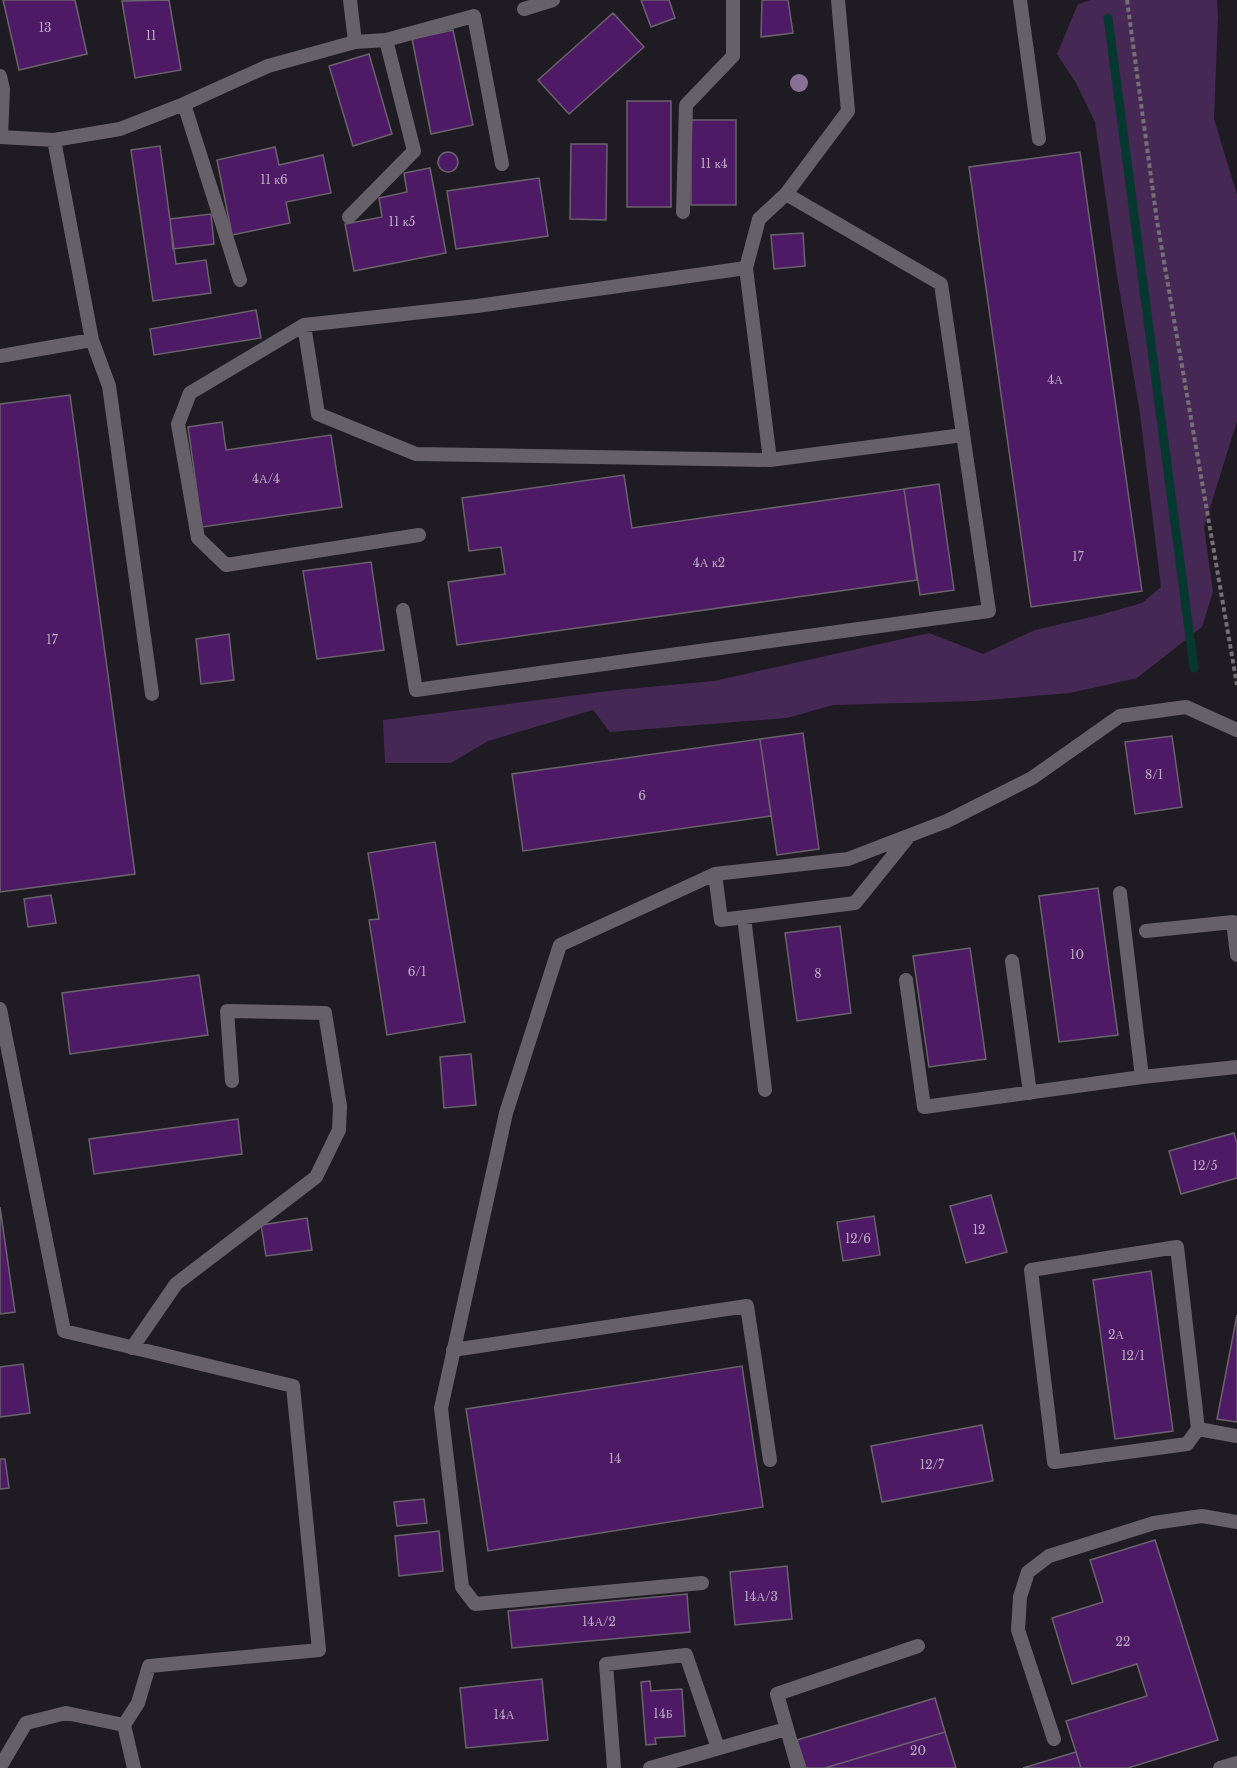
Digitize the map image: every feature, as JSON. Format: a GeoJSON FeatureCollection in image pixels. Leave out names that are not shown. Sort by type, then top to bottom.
{"type":"FeatureCollection","features":[{"type":"Feature","properties":{"kind":"lane"},"geometry":{"type":"LineString","coordinates":[[350,0],[356,42]]}},
{"type":"Feature","properties":{"kind":"lane"},"geometry":{"type":"LineString","coordinates":[[524,9],[553,0]]}},
{"type":"Feature","properties":{"kind":"lane"},"geometry":{"type":"LineString","coordinates":[[683,212],[686,105],[733,56],[733,0]]}},
{"type":"Feature","properties":{"kind":"lane"},"geometry":{"type":"LineString","coordinates":[[770,460],[746,268],[759,219],[786,194],[848,111],[838,0]]}},
{"type":"Feature","properties":{"kind":"lane"},"geometry":{"type":"LineString","coordinates":[[1020,0],[1039,139]]}},
{"type":"Feature","properties":{"kind":"lane"},"geometry":{"type":"LineString","coordinates":[[0,76],[3,88],[1,137],[54,140],[120,129],[184,104],[268,66],[356,42],[386,40],[474,16],[502,164]]}},
{"type":"Feature","properties":{"kind":"lane"},"geometry":{"type":"LineString","coordinates":[[349,217],[414,151],[386,40]]}},
{"type":"Feature","properties":{"kind":"lane"},"geometry":{"type":"LineString","coordinates":[[184,104],[240,280]]}},
{"type":"Feature","properties":{"kind":"lane"},"geometry":{"type":"LineString","coordinates":[[54,140],[92,340],[109,386],[152,694]]}},
{"type":"Feature","properties":{"kind":"lane"},"geometry":{"type":"LineString","coordinates":[[404,610],[416,690],[989,611],[941,284],[786,194]]}},
{"type":"Feature","properties":{"kind":"lane"},"geometry":{"type":"LineString","coordinates":[[419,534],[226,565],[198,538],[178,424],[190,393],[304,325],[477,306],[746,268]]}},
{"type":"Feature","properties":{"kind":"lane"},"geometry":{"type":"LineString","coordinates":[[304,325],[318,414],[416,454],[770,460],[963,435]]}},
{"type":"Feature","properties":{"kind":"lane"},"geometry":{"type":"LineString","coordinates":[[0,356],[92,340]]}},
{"type":"Feature","properties":{"kind":"lane"},"geometry":{"type":"LineString","coordinates":[[702,1583],[476,1604],[462,1587],[441,1408],[506,1113],[560,945],[715,874],[848,859],[947,821],[1032,778],[1120,716],[1186,707],[1237,730]]}},
{"type":"Feature","properties":{"kind":"lane"},"geometry":{"type":"LineString","coordinates":[[715,874],[721,920],[855,903],[910,835]]}},
{"type":"Feature","properties":{"kind":"lane"},"geometry":{"type":"LineString","coordinates":[[1120,892],[1142,1077]]}},
{"type":"Feature","properties":{"kind":"lane"},"geometry":{"type":"LineString","coordinates":[[744,917],[765,1090]]}},
{"type":"Feature","properties":{"kind":"lane"},"geometry":{"type":"LineString","coordinates":[[1146,931],[1235,918],[1237,954]]}},
{"type":"Feature","properties":{"kind":"lane"},"geometry":{"type":"LineString","coordinates":[[1012,961],[1030,1093]]}},
{"type":"Feature","properties":{"kind":"lane"},"geometry":{"type":"LineString","coordinates":[[906,980],[924,1107],[1142,1077],[1237,1067]]}},
{"type":"Feature","properties":{"kind":"lane"},"geometry":{"type":"LineString","coordinates":[[0,1009],[64,1331],[293,1386],[319,1650],[149,1666],[138,1703],[124,1725],[134,1768]]}},
{"type":"Feature","properties":{"kind":"lane"},"geometry":{"type":"LineString","coordinates":[[132,1348],[176,1284],[316,1177],[339,1130],[340,1106],[325,1013],[227,1011],[232,1081]]}},
{"type":"Feature","properties":{"kind":"lane"},"geometry":{"type":"LineString","coordinates":[[1177,1247],[1198,1429],[1187,1444],[1054,1462],[1031,1270],[1177,1247]]}},
{"type":"Feature","properties":{"kind":"lane"},"geometry":{"type":"LineString","coordinates":[[453,1350],[747,1306],[770,1460]]}},
{"type":"Feature","properties":{"kind":"lane"},"geometry":{"type":"LineString","coordinates":[[1198,1429],[1237,1436]]}},
{"type":"Feature","properties":{"kind":"lane"},"geometry":{"type":"LineString","coordinates":[[1054,1739],[1018,1630],[1020,1597],[1028,1572],[1049,1556],[1154,1523],[1202,1516],[1237,1522]]}},
{"type":"Feature","properties":{"kind":"lane"},"geometry":{"type":"LineString","coordinates":[[798,1768],[777,1694],[918,1647]]}},
{"type":"Feature","properties":{"kind":"lane"},"geometry":{"type":"LineString","coordinates":[[614,1768],[606,1664],[686,1655],[718,1748]]}},
{"type":"Feature","properties":{"kind":"lane"},"geometry":{"type":"LineString","coordinates":[[0,1767],[26,1723],[66,1713],[124,1725]]}},
{"type":"Feature","properties":{"kind":"lane"},"geometry":{"type":"LineString","coordinates":[[650,1768],[786,1729]]}},
{"type":"Feature","properties":{"kind":"lane"},"geometry":{"type":"LineString","coordinates":[[1220,1768],[1237,1763]]}},
{"type":"Feature","properties":{"kind":"path"},"geometry":{"type":"LineString","coordinates":[[1127,0],[1157,221],[1237,685]]}},
{"type":"Feature","properties":{"kind":"shaded area"},"geometry":{"type":"Polygon","coordinates":[[[1091,0],[1217,0],[1214,119],[1237,195],[1237,421],[1204,527],[1213,592],[1202,627],[1137,678],[1070,693],[976,701],[833,705],[787,718],[610,732],[593,710],[488,741],[451,763],[385,763],[383,720],[616,690],[714,681],[929,633],[983,654],[1035,630],[1142,603],[1161,587],[1140,414],[1095,122],[1076,83],[1057,54],[1078,4],[1091,0]]]}},
{"type":"Feature","properties":{"kind":"building"},"geometry":{"type":"Polygon","coordinates":[[[3,0],[75,0],[87,54],[19,70],[3,0]]]}},
{"type":"Feature","properties":{"kind":"building"},"geometry":{"type":"Polygon","coordinates":[[[169,0],[181,70],[135,78],[122,1],[169,0]]]}},
{"type":"Feature","properties":{"kind":"building"},"geometry":{"type":"Polygon","coordinates":[[[641,0],[669,0],[675,18],[651,27],[641,0]]]}},
{"type":"Feature","properties":{"kind":"building"},"geometry":{"type":"Polygon","coordinates":[[[762,0],[788,0],[793,33],[761,37],[762,0]]]}},
{"type":"Feature","properties":{"kind":"building"},"geometry":{"type":"Polygon","coordinates":[[[613,13],[644,47],[569,114],[538,80],[613,13]]]}},
{"type":"Feature","properties":{"kind":"building"},"geometry":{"type":"Polygon","coordinates":[[[453,30],[473,125],[431,134],[412,39],[453,30]]]}},
{"type":"Feature","properties":{"kind":"building"},"geometry":{"type":"Polygon","coordinates":[[[369,54],[392,134],[353,146],[329,66],[369,54]]]}},
{"type":"Feature","properties":{"kind":"building"},"geometry":{"type":"Polygon","coordinates":[[[627,101],[671,101],[671,207],[627,207],[627,101]]]}},
{"type":"Feature","properties":{"kind":"building"},"geometry":{"type":"Polygon","coordinates":[[[691,120],[736,120],[736,205],[691,205],[691,120]]]}},
{"type":"Feature","properties":{"kind":"building"},"geometry":{"type":"Polygon","coordinates":[[[571,144],[607,144],[606,220],[570,219],[571,144]]]}},
{"type":"Feature","properties":{"kind":"building"},"geometry":{"type":"Polygon","coordinates":[[[160,146],[176,264],[206,260],[211,293],[153,301],[131,150],[160,146]]]}},
{"type":"Feature","properties":{"kind":"building"},"geometry":{"type":"Polygon","coordinates":[[[275,147],[279,165],[323,155],[331,193],[286,202],[290,223],[232,235],[217,160],[275,147]]]}},
{"type":"Feature","properties":{"kind":"building"},"geometry":{"type":"Polygon","coordinates":[[[444,152],[452,152],[458,158],[458,166],[452,172],[444,172],[438,166],[438,158],[444,152]]]}},
{"type":"Feature","properties":{"kind":"building"},"geometry":{"type":"Polygon","coordinates":[[[1080,152],[1142,591],[1031,607],[969,167],[1080,152]]]}},
{"type":"Feature","properties":{"kind":"building"},"geometry":{"type":"Polygon","coordinates":[[[430,168],[446,253],[354,271],[345,224],[382,217],[379,198],[407,192],[404,173],[430,168]]]}},
{"type":"Feature","properties":{"kind":"building"},"geometry":{"type":"Polygon","coordinates":[[[539,178],[548,236],[456,249],[447,191],[539,178]]]}},
{"type":"Feature","properties":{"kind":"building"},"geometry":{"type":"Polygon","coordinates":[[[211,214],[214,244],[173,249],[170,219],[211,214]]]}},
{"type":"Feature","properties":{"kind":"building"},"geometry":{"type":"Polygon","coordinates":[[[803,233],[805,266],[774,269],[771,235],[803,233]]]}},
{"type":"Feature","properties":{"kind":"building"},"geometry":{"type":"Polygon","coordinates":[[[256,310],[261,338],[154,355],[150,329],[256,310]]]}},
{"type":"Feature","properties":{"kind":"building"},"geometry":{"type":"Polygon","coordinates":[[[70,395],[135,874],[0,892],[0,404],[70,395]]]}},
{"type":"Feature","properties":{"kind":"building"},"geometry":{"type":"Polygon","coordinates":[[[222,422],[226,450],[331,435],[342,507],[202,527],[188,427],[222,422]]]}},
{"type":"Feature","properties":{"kind":"building"},"geometry":{"type":"Polygon","coordinates":[[[624,475],[632,528],[904,489],[917,580],[457,645],[448,582],[505,574],[501,547],[469,551],[462,498],[624,475]]]}},
{"type":"Feature","properties":{"kind":"building"},"geometry":{"type":"Polygon","coordinates":[[[939,484],[954,590],[920,595],[904,489],[939,484]]]}},
{"type":"Feature","properties":{"kind":"building"},"geometry":{"type":"Polygon","coordinates":[[[371,562],[384,650],[317,659],[303,571],[371,562]]]}},
{"type":"Feature","properties":{"kind":"building"},"geometry":{"type":"Polygon","coordinates":[[[229,634],[234,680],[201,684],[196,639],[229,634]]]}},
{"type":"Feature","properties":{"kind":"building"},"geometry":{"type":"Polygon","coordinates":[[[803,733],[819,849],[777,855],[760,739],[803,733]]]}},
{"type":"Feature","properties":{"kind":"building"},"geometry":{"type":"Polygon","coordinates":[[[1172,736],[1182,807],[1135,814],[1125,742],[1172,736]]]}},
{"type":"Feature","properties":{"kind":"building"},"geometry":{"type":"Polygon","coordinates":[[[760,739],[771,816],[523,851],[512,774],[760,739]]]}},
{"type":"Feature","properties":{"kind":"building"},"geometry":{"type":"Polygon","coordinates":[[[435,842],[465,1022],[387,1035],[369,920],[379,919],[368,853],[435,842]]]}},
{"type":"Feature","properties":{"kind":"building"},"geometry":{"type":"Polygon","coordinates":[[[1098,888],[1118,1035],[1059,1042],[1039,896],[1098,888]]]}},
{"type":"Feature","properties":{"kind":"building"},"geometry":{"type":"Polygon","coordinates":[[[51,895],[56,923],[28,927],[24,899],[51,895]]]}},
{"type":"Feature","properties":{"kind":"building"},"geometry":{"type":"Polygon","coordinates":[[[840,926],[851,1013],[797,1021],[785,933],[840,926]]]}},
{"type":"Feature","properties":{"kind":"building"},"geometry":{"type":"Polygon","coordinates":[[[970,948],[986,1059],[929,1067],[913,956],[970,948]]]}},
{"type":"Feature","properties":{"kind":"building"},"geometry":{"type":"Polygon","coordinates":[[[199,975],[208,1035],[70,1054],[62,993],[199,975]]]}},
{"type":"Feature","properties":{"kind":"building"},"geometry":{"type":"Polygon","coordinates":[[[471,1054],[476,1105],[444,1108],[440,1057],[471,1054]]]}},
{"type":"Feature","properties":{"kind":"building"},"geometry":{"type":"Polygon","coordinates":[[[238,1119],[242,1154],[94,1174],[89,1139],[238,1119]]]}},
{"type":"Feature","properties":{"kind":"building"},"geometry":{"type":"Polygon","coordinates":[[[1234,1133],[1237,1144],[1237,1178],[1181,1194],[1169,1151],[1234,1133]]]}},
{"type":"Feature","properties":{"kind":"building"},"geometry":{"type":"Polygon","coordinates":[[[991,1195],[1007,1252],[966,1263],[950,1206],[991,1195]]]}},
{"type":"Feature","properties":{"kind":"building"},"geometry":{"type":"Polygon","coordinates":[[[0,1207],[15,1312],[0,1314],[0,1207]]]}},
{"type":"Feature","properties":{"kind":"building"},"geometry":{"type":"Polygon","coordinates":[[[874,1216],[880,1255],[843,1261],[837,1222],[874,1216]]]}},
{"type":"Feature","properties":{"kind":"building"},"geometry":{"type":"Polygon","coordinates":[[[307,1218],[312,1250],[266,1256],[261,1225],[307,1218]]]}},
{"type":"Feature","properties":{"kind":"building"},"geometry":{"type":"Polygon","coordinates":[[[1151,1271],[1173,1431],[1115,1439],[1093,1280],[1151,1271]]]}},
{"type":"Feature","properties":{"kind":"building"},"geometry":{"type":"Polygon","coordinates":[[[1237,1315],[1237,1422],[1217,1419],[1237,1315]]]}},
{"type":"Feature","properties":{"kind":"building"},"geometry":{"type":"Polygon","coordinates":[[[23,1364],[30,1413],[0,1417],[0,1367],[23,1364]]]}},
{"type":"Feature","properties":{"kind":"building"},"geometry":{"type":"Polygon","coordinates":[[[742,1366],[763,1507],[488,1551],[466,1409],[742,1366]]]}},
{"type":"Feature","properties":{"kind":"building"},"geometry":{"type":"Polygon","coordinates":[[[982,1425],[993,1481],[882,1502],[871,1446],[982,1425]]]}},
{"type":"Feature","properties":{"kind":"building"},"geometry":{"type":"Polygon","coordinates":[[[0,1459],[5,1459],[9,1488],[0,1489],[0,1459]]]}},
{"type":"Feature","properties":{"kind":"building"},"geometry":{"type":"Polygon","coordinates":[[[424,1499],[427,1523],[397,1526],[394,1502],[424,1499]]]}},
{"type":"Feature","properties":{"kind":"building"},"geometry":{"type":"Polygon","coordinates":[[[439,1531],[443,1571],[399,1576],[395,1536],[439,1531]]]}},
{"type":"Feature","properties":{"kind":"building"},"geometry":{"type":"Polygon","coordinates":[[[1155,1540],[1218,1740],[1128,1768],[1081,1768],[1066,1721],[1147,1696],[1137,1664],[1072,1684],[1052,1618],[1103,1602],[1090,1560],[1155,1540]]]}},
{"type":"Feature","properties":{"kind":"building"},"geometry":{"type":"Polygon","coordinates":[[[787,1566],[792,1619],[735,1625],[730,1572],[787,1566]]]}},
{"type":"Feature","properties":{"kind":"building"},"geometry":{"type":"Polygon","coordinates":[[[687,1594],[690,1632],[512,1648],[508,1611],[687,1594]]]}},
{"type":"Feature","properties":{"kind":"building"},"geometry":{"type":"Polygon","coordinates":[[[542,1679],[548,1740],[466,1748],[460,1688],[542,1679]]]}},
{"type":"Feature","properties":{"kind":"building"},"geometry":{"type":"Polygon","coordinates":[[[650,1681],[651,1691],[682,1689],[685,1736],[655,1738],[656,1744],[646,1745],[641,1682],[650,1681]]]}},
{"type":"Feature","properties":{"kind":"building"},"geometry":{"type":"Polygon","coordinates":[[[935,1698],[945,1732],[825,1768],[806,1768],[797,1740],[935,1698]]]}},
{"type":"Feature","properties":{"kind":"building"},"geometry":{"type":"Polygon","coordinates":[[[945,1732],[956,1768],[825,1768],[945,1732]]]}},
{"type":"Feature","properties":{"kind":"building"},"geometry":{"type":"Polygon","coordinates":[[[1076,1752],[1081,1768],[1023,1768],[1076,1752]]]}},
{"type":"Feature","properties":{"kind":"waterway"},"geometry":{"type":"LineString","coordinates":[[1108,18],[1194,668]]}}]}
